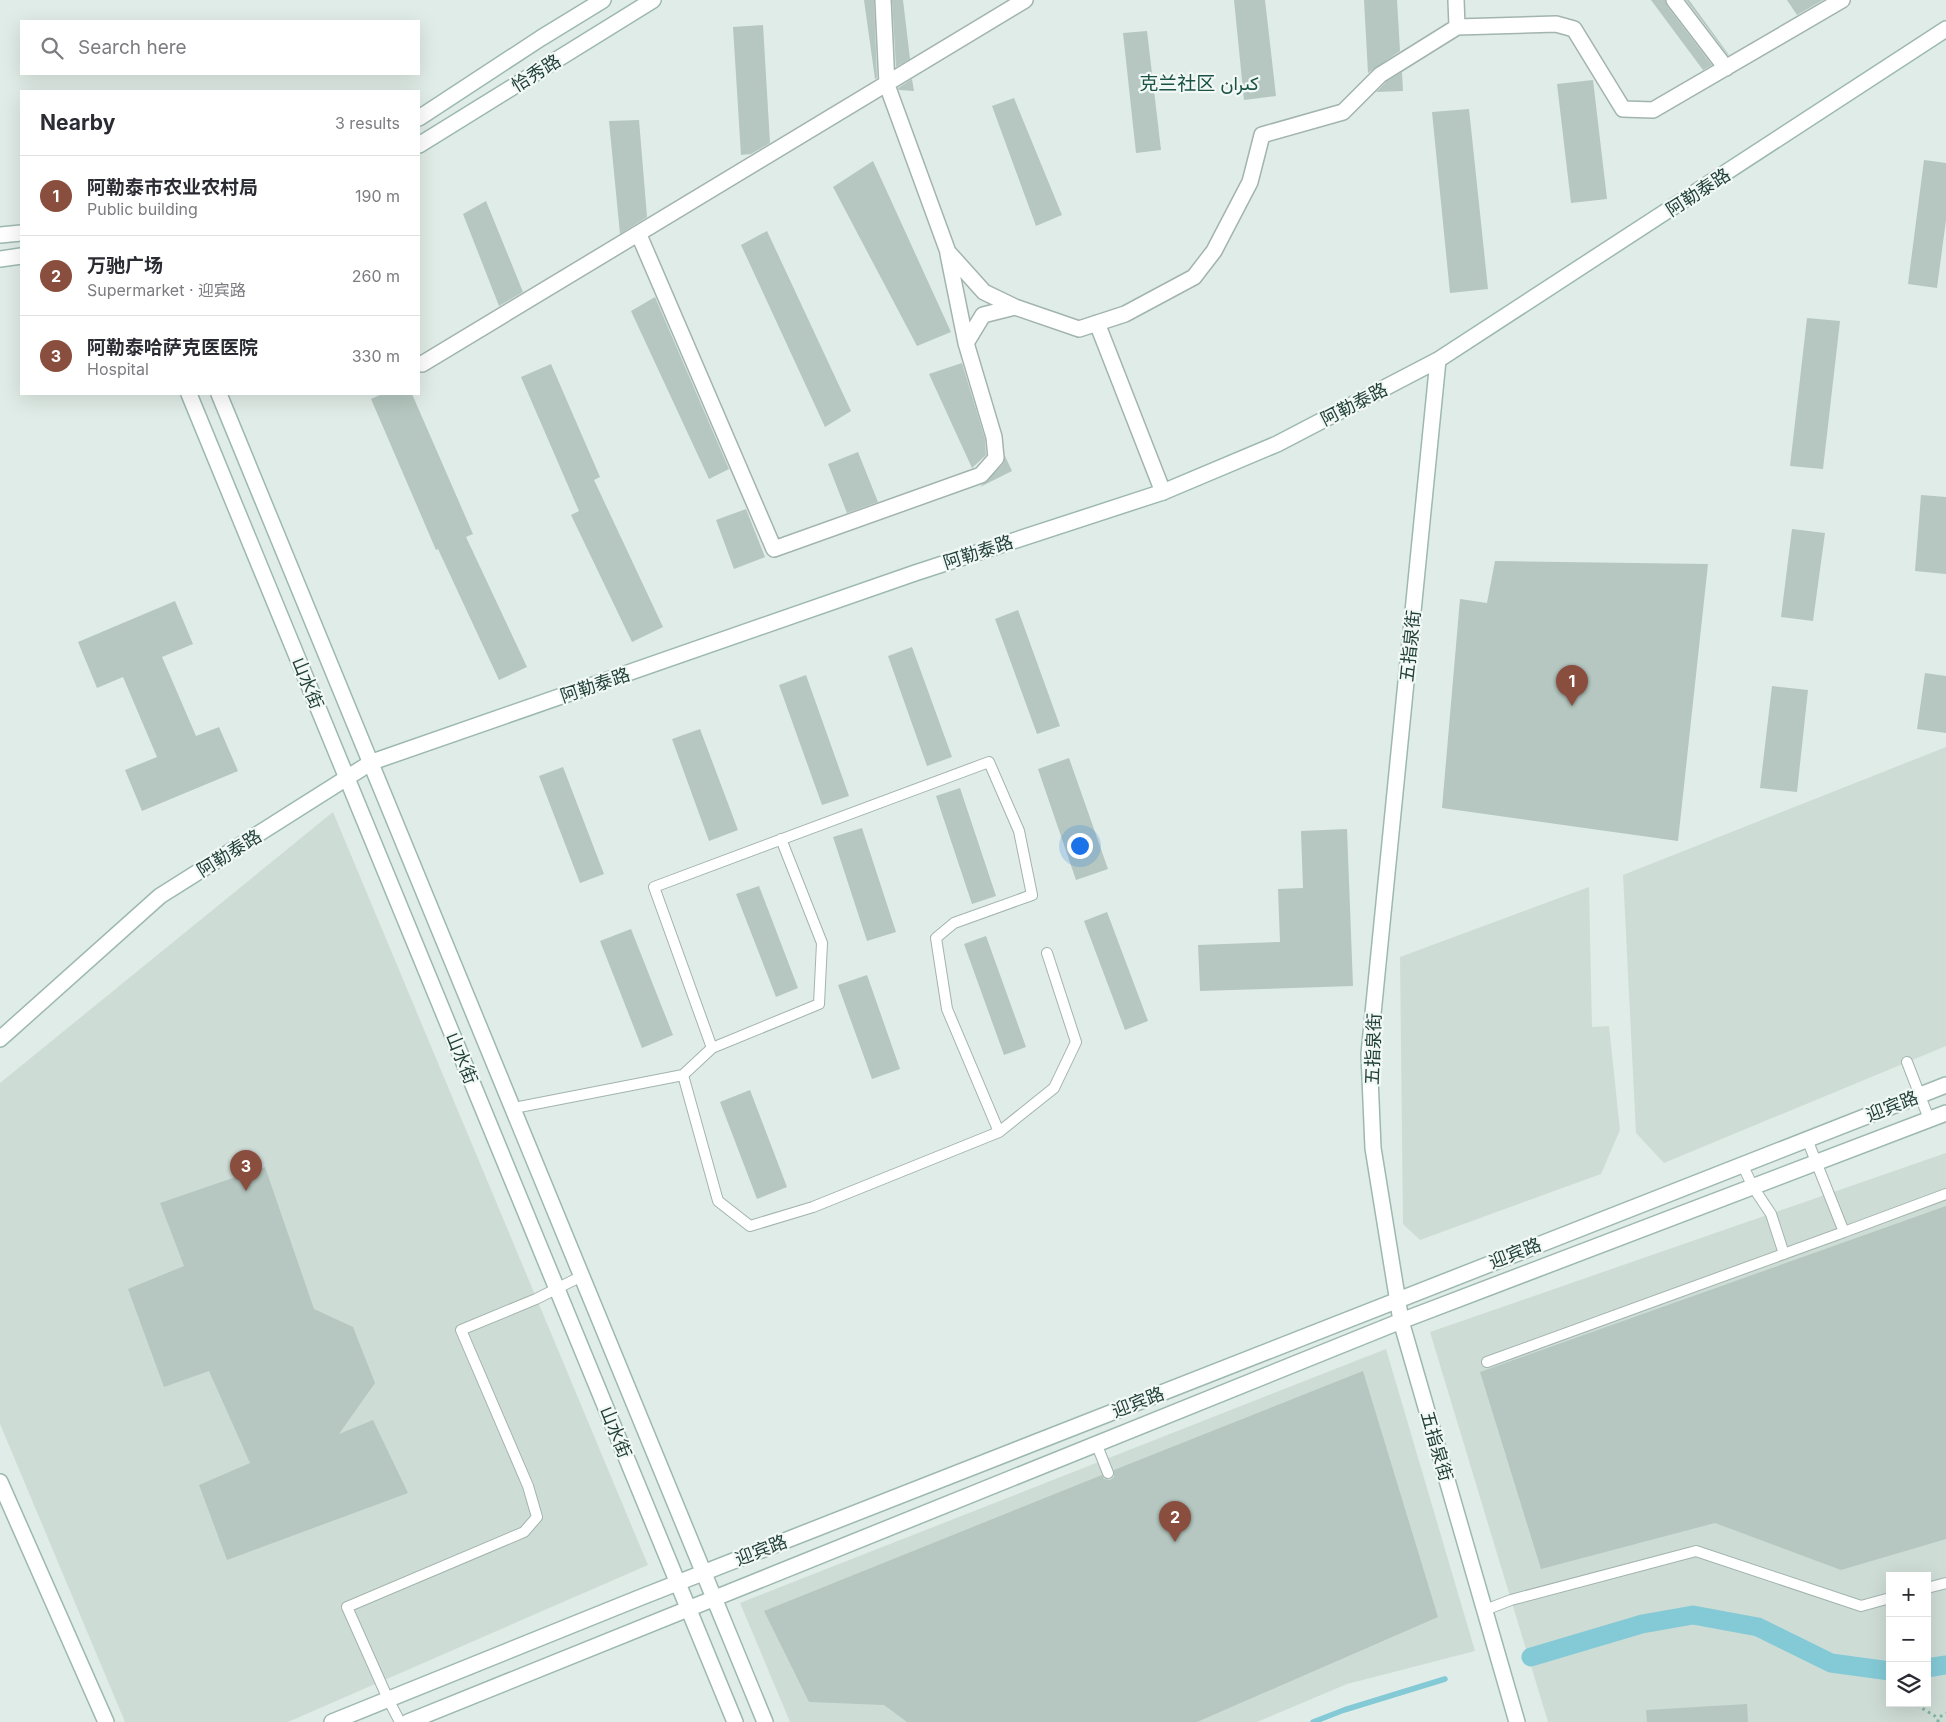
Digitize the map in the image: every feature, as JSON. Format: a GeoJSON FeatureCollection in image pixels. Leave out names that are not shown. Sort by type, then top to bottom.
{"type":"FeatureCollection","features":[{"type":"Feature","properties":{"kind":"street","name":"恰秀路"},"geometry":{"type":"LineString","coordinates":[[420,117],[540,38],[603,0]]}},
{"type":"Feature","properties":{"kind":"street","name":"恰秀路"},"geometry":{"type":"LineString","coordinates":[[420,144],[653,0]]}},
{"type":"Feature","properties":{"kind":"street"},"geometry":{"type":"LineString","coordinates":[[639,235],[774,549],[981,475],[996,458],[994,437],[966,343],[948,252],[887,85],[883,0]]}},
{"type":"Feature","properties":{"kind":"street"},"geometry":{"type":"LineString","coordinates":[[422,364],[639,235],[1025,0]]}},
{"type":"Feature","properties":{"kind":"street"},"geometry":{"type":"LineString","coordinates":[[1456,0],[1457,27]]}},
{"type":"Feature","properties":{"kind":"street"},"geometry":{"type":"LineString","coordinates":[[1674,0],[1726,68]]}},
{"type":"Feature","properties":{"kind":"street"},"geometry":{"type":"LineString","coordinates":[[948,252],[984,292],[1015,307],[1079,329],[1124,314],[1194,277],[1214,251],[1250,182],[1262,135],[1343,112],[1380,75],[1457,27],[1556,24],[1574,29],[1623,109],[1653,110],[1842,0]]}},
{"type":"Feature","properties":{"kind":"street","name":"阿勒泰路"},"geometry":{"type":"LineString","coordinates":[[0,1039],[160,896],[372,762],[914,573],[1163,492],[1277,444],[1438,360],[1946,29]]}},
{"type":"Feature","properties":{"kind":"street"},"geometry":{"type":"LineString","coordinates":[[0,235],[20,233]]}},
{"type":"Feature","properties":{"kind":"street"},"geometry":{"type":"LineString","coordinates":[[0,258],[20,256]]}},
{"type":"Feature","properties":{"kind":"street"},"geometry":{"type":"LineString","coordinates":[[966,343],[983,314],[1015,307]]}},
{"type":"Feature","properties":{"kind":"street"},"geometry":{"type":"LineString","coordinates":[[1097,323],[1163,492]]}},
{"type":"Feature","properties":{"kind":"street","name":"五指泉街"},"geometry":{"type":"LineString","coordinates":[[1438,360],[1370,1054],[1374,1148],[1396,1300],[1401,1321],[1517,1722]]}},
{"type":"Feature","properties":{"kind":"street","name":"山水街"},"geometry":{"type":"LineString","coordinates":[[189,395],[735,1722]]}},
{"type":"Feature","properties":{"kind":"street","name":"山水街"},"geometry":{"type":"LineString","coordinates":[[220,395],[514,1108],[713,1598],[766,1722]]}},
{"type":"Feature","properties":{"kind":"street","name":"迎宾路"},"geometry":{"type":"LineString","coordinates":[[332,1722],[703,1573],[1946,1084]]}},
{"type":"Feature","properties":{"kind":"street","name":"迎宾路"},"geometry":{"type":"LineString","coordinates":[[408,1722],[1401,1321],[1946,1113]]}},
{"type":"Feature","properties":{"kind":"street"},"geometry":{"type":"LineString","coordinates":[[0,1482],[106,1722]]}},
{"type":"Feature","properties":{"kind":"lane"},"geometry":{"type":"LineString","coordinates":[[712,1048],[654,887],[989,762],[1019,831],[1032,895],[954,924],[936,938],[947,1009],[999,1132]]}},
{"type":"Feature","properties":{"kind":"lane"},"geometry":{"type":"LineString","coordinates":[[514,1108],[683,1075],[712,1048],[819,1004],[822,943],[781,839]]}},
{"type":"Feature","properties":{"kind":"lane"},"geometry":{"type":"LineString","coordinates":[[683,1075],[718,1201],[750,1226],[813,1207],[999,1132],[1054,1088],[1076,1042],[1047,953]]}},
{"type":"Feature","properties":{"kind":"lane"},"geometry":{"type":"LineString","coordinates":[[1907,1062],[1929,1120]]}},
{"type":"Feature","properties":{"kind":"lane"},"geometry":{"type":"LineString","coordinates":[[1807,1139],[1844,1232]]}},
{"type":"Feature","properties":{"kind":"lane"},"geometry":{"type":"LineString","coordinates":[[1742,1164],[1752,1187],[1771,1214],[1784,1254]]}},
{"type":"Feature","properties":{"kind":"lane"},"geometry":{"type":"LineString","coordinates":[[1487,1362],[1946,1194]]}},
{"type":"Feature","properties":{"kind":"lane"},"geometry":{"type":"LineString","coordinates":[[400,1722],[388,1700],[347,1607],[524,1532],[537,1517],[528,1486],[461,1330],[557,1289],[582,1276]]}},
{"type":"Feature","properties":{"kind":"lane"},"geometry":{"type":"LineString","coordinates":[[1096,1443],[1108,1473]]}},
{"type":"Feature","properties":{"kind":"lane"},"geometry":{"type":"LineString","coordinates":[[1485,1610],[1511,1600],[1696,1551],[1861,1606],[1886,1599]]}},
{"type":"Feature","properties":{"kind":"lane"},"geometry":{"type":"LineString","coordinates":[[1931,1587],[1946,1583]]}},
{"type":"Feature","properties":{"kind":"path"},"geometry":{"type":"LineString","coordinates":[[1920,1707],[1938,1720],[1946,1713]]}},
{"type":"Feature","properties":{"kind":"shaded area"},"geometry":{"type":"Polygon","coordinates":[[[1946,747],[1946,1046],[1664,1163],[1636,1133],[1623,875],[1946,747]]]}},
{"type":"Feature","properties":{"kind":"shaded area"},"geometry":{"type":"Polygon","coordinates":[[[333,812],[648,1565],[288,1722],[125,1722],[0,1424],[0,1083],[333,812]]]}},
{"type":"Feature","properties":{"kind":"shaded area"},"geometry":{"type":"Polygon","coordinates":[[[1589,887],[1592,1027],[1609,1026],[1620,1130],[1601,1174],[1420,1240],[1403,1224],[1400,957],[1589,887]]]}},
{"type":"Feature","properties":{"kind":"shaded area"},"geometry":{"type":"Polygon","coordinates":[[[1946,1153],[1946,1722],[1548,1722],[1430,1332],[1946,1153]]]}},
{"type":"Feature","properties":{"kind":"shaded area"},"geometry":{"type":"Polygon","coordinates":[[[1386,1349],[1475,1651],[1347,1684],[1257,1722],[790,1722],[740,1603],[1386,1349]]]}},
{"type":"Feature","properties":{"kind":"building"},"geometry":{"type":"Polygon","coordinates":[[[864,0],[874,0],[877,78],[875,79],[864,0]]]}},
{"type":"Feature","properties":{"kind":"building"},"geometry":{"type":"Polygon","coordinates":[[[892,0],[903,0],[910,59],[896,67],[892,0]]]}},
{"type":"Feature","properties":{"kind":"building"},"geometry":{"type":"Polygon","coordinates":[[[1234,0],[1265,0],[1276,96],[1244,100],[1234,0]]]}},
{"type":"Feature","properties":{"kind":"building"},"geometry":{"type":"Polygon","coordinates":[[[1364,0],[1397,0],[1400,51],[1368,73],[1364,0]]]}},
{"type":"Feature","properties":{"kind":"building"},"geometry":{"type":"Polygon","coordinates":[[[1651,0],[1665,0],[1667,6],[1712,65],[1703,70],[1651,0]]]}},
{"type":"Feature","properties":{"kind":"building"},"geometry":{"type":"Polygon","coordinates":[[[1686,0],[1689,0],[1729,55],[1728,55],[1686,0]]]}},
{"type":"Feature","properties":{"kind":"building"},"geometry":{"type":"Polygon","coordinates":[[[1787,0],[1823,0],[1797,15],[1787,0]]]}},
{"type":"Feature","properties":{"kind":"building"},"geometry":{"type":"Polygon","coordinates":[[[763,25],[770,143],[751,154],[741,155],[733,27],[763,25]]]}},
{"type":"Feature","properties":{"kind":"building"},"geometry":{"type":"Polygon","coordinates":[[[1147,31],[1161,150],[1136,153],[1123,33],[1147,31]]]}},
{"type":"Feature","properties":{"kind":"building"},"geometry":{"type":"Polygon","coordinates":[[[1402,72],[1403,91],[1376,92],[1386,82],[1402,72]]]}},
{"type":"Feature","properties":{"kind":"building"},"geometry":{"type":"Polygon","coordinates":[[[912,79],[914,91],[899,90],[898,88],[912,79]]]}},
{"type":"Feature","properties":{"kind":"building"},"geometry":{"type":"Polygon","coordinates":[[[1593,80],[1607,199],[1571,203],[1557,84],[1593,80]]]}},
{"type":"Feature","properties":{"kind":"building"},"geometry":{"type":"Polygon","coordinates":[[[1014,98],[1062,215],[1036,226],[992,106],[1014,98]]]}},
{"type":"Feature","properties":{"kind":"building"},"geometry":{"type":"Polygon","coordinates":[[[1469,109],[1488,289],[1450,293],[1432,112],[1469,109]]]}},
{"type":"Feature","properties":{"kind":"building"},"geometry":{"type":"Polygon","coordinates":[[[639,120],[647,217],[620,234],[609,121],[639,120]]]}},
{"type":"Feature","properties":{"kind":"building"},"geometry":{"type":"Polygon","coordinates":[[[1924,160],[1946,163],[1946,220],[1937,288],[1908,284],[1924,160]]]}},
{"type":"Feature","properties":{"kind":"building"},"geometry":{"type":"Polygon","coordinates":[[[873,161],[951,332],[917,346],[833,187],[873,161]]]}},
{"type":"Feature","properties":{"kind":"building"},"geometry":{"type":"Polygon","coordinates":[[[486,201],[523,292],[499,306],[463,214],[486,201]]]}},
{"type":"Feature","properties":{"kind":"building"},"geometry":{"type":"Polygon","coordinates":[[[767,231],[851,411],[825,427],[741,245],[767,231]]]}},
{"type":"Feature","properties":{"kind":"building"},"geometry":{"type":"Polygon","coordinates":[[[655,297],[729,469],[709,479],[631,311],[655,297]]]}},
{"type":"Feature","properties":{"kind":"building"},"geometry":{"type":"Polygon","coordinates":[[[1807,318],[1840,321],[1823,469],[1790,466],[1807,318]]]}},
{"type":"Feature","properties":{"kind":"building"},"geometry":{"type":"Polygon","coordinates":[[[962,363],[985,439],[986,455],[972,468],[929,374],[962,363]]]}},
{"type":"Feature","properties":{"kind":"building"},"geometry":{"type":"Polygon","coordinates":[[[551,364],[600,477],[594,480],[663,627],[632,642],[571,515],[579,511],[521,377],[551,364]]]}},
{"type":"Feature","properties":{"kind":"building"},"geometry":{"type":"Polygon","coordinates":[[[380,395],[412,395],[473,534],[466,537],[527,667],[499,680],[438,549],[436,550],[371,399],[380,395]]]}},
{"type":"Feature","properties":{"kind":"building"},"geometry":{"type":"Polygon","coordinates":[[[858,452],[878,502],[847,513],[828,464],[858,452]]]}},
{"type":"Feature","properties":{"kind":"building"},"geometry":{"type":"Polygon","coordinates":[[[1005,456],[1012,471],[980,487],[1003,464],[1005,456]]]}},
{"type":"Feature","properties":{"kind":"building"},"geometry":{"type":"Polygon","coordinates":[[[1921,495],[1946,497],[1946,574],[1915,571],[1921,495]]]}},
{"type":"Feature","properties":{"kind":"building"},"geometry":{"type":"Polygon","coordinates":[[[746,509],[765,557],[734,569],[716,520],[746,509]]]}},
{"type":"Feature","properties":{"kind":"building"},"geometry":{"type":"Polygon","coordinates":[[[1792,529],[1825,533],[1813,621],[1781,617],[1792,529]]]}},
{"type":"Feature","properties":{"kind":"building"},"geometry":{"type":"Polygon","coordinates":[[[1495,561],[1708,564],[1678,841],[1442,808],[1460,599],[1487,603],[1495,561]]]}},
{"type":"Feature","properties":{"kind":"building"},"geometry":{"type":"Polygon","coordinates":[[[175,601],[193,644],[162,657],[196,736],[219,727],[238,771],[142,811],[125,770],[157,757],[123,677],[97,688],[78,642],[175,601]]]}},
{"type":"Feature","properties":{"kind":"building"},"geometry":{"type":"Polygon","coordinates":[[[1018,610],[1060,726],[1037,734],[995,619],[1018,610]]]}},
{"type":"Feature","properties":{"kind":"building"},"geometry":{"type":"Polygon","coordinates":[[[912,647],[952,757],[927,766],[888,656],[912,647]]]}},
{"type":"Feature","properties":{"kind":"building"},"geometry":{"type":"Polygon","coordinates":[[[1925,673],[1946,676],[1946,733],[1917,729],[1925,673]]]}},
{"type":"Feature","properties":{"kind":"building"},"geometry":{"type":"Polygon","coordinates":[[[806,675],[849,796],[822,805],[779,685],[806,675]]]}},
{"type":"Feature","properties":{"kind":"building"},"geometry":{"type":"Polygon","coordinates":[[[1772,686],[1808,690],[1797,792],[1760,788],[1772,686]]]}},
{"type":"Feature","properties":{"kind":"building"},"geometry":{"type":"Polygon","coordinates":[[[700,729],[738,830],[709,841],[672,739],[700,729]]]}},
{"type":"Feature","properties":{"kind":"building"},"geometry":{"type":"Polygon","coordinates":[[[1069,758],[1108,869],[1076,880],[1038,769],[1069,758]]]}},
{"type":"Feature","properties":{"kind":"building"},"geometry":{"type":"Polygon","coordinates":[[[563,767],[604,874],[580,883],[539,776],[563,767]]]}},
{"type":"Feature","properties":{"kind":"building"},"geometry":{"type":"Polygon","coordinates":[[[960,788],[996,896],[972,904],[936,796],[960,788]]]}},
{"type":"Feature","properties":{"kind":"building"},"geometry":{"type":"Polygon","coordinates":[[[862,828],[896,932],[867,941],[833,837],[862,828]]]}},
{"type":"Feature","properties":{"kind":"building"},"geometry":{"type":"Polygon","coordinates":[[[1347,829],[1353,986],[1200,991],[1198,945],[1280,942],[1278,889],[1303,888],[1301,831],[1347,829]]]}},
{"type":"Feature","properties":{"kind":"building"},"geometry":{"type":"Polygon","coordinates":[[[759,886],[798,988],[776,997],[736,894],[759,886]]]}},
{"type":"Feature","properties":{"kind":"building"},"geometry":{"type":"Polygon","coordinates":[[[1107,912],[1148,1021],[1125,1030],[1084,921],[1107,912]]]}},
{"type":"Feature","properties":{"kind":"building"},"geometry":{"type":"Polygon","coordinates":[[[631,929],[673,1035],[642,1048],[600,941],[631,929]]]}},
{"type":"Feature","properties":{"kind":"building"},"geometry":{"type":"Polygon","coordinates":[[[986,936],[1026,1047],[1004,1055],[964,944],[986,936]]]}},
{"type":"Feature","properties":{"kind":"building"},"geometry":{"type":"Polygon","coordinates":[[[867,975],[900,1069],[872,1079],[838,985],[867,975]]]}},
{"type":"Feature","properties":{"kind":"building"},"geometry":{"type":"Polygon","coordinates":[[[750,1090],[787,1187],[757,1199],[720,1102],[750,1090]]]}},
{"type":"Feature","properties":{"kind":"building"},"geometry":{"type":"Polygon","coordinates":[[[265,1167],[314,1309],[353,1327],[375,1383],[339,1434],[373,1420],[408,1493],[227,1560],[199,1485],[250,1463],[209,1371],[164,1387],[128,1289],[184,1266],[160,1203],[265,1167]]]}},
{"type":"Feature","properties":{"kind":"building"},"geometry":{"type":"Polygon","coordinates":[[[1946,1206],[1946,1539],[1841,1570],[1715,1523],[1541,1569],[1480,1372],[1946,1206]]]}},
{"type":"Feature","properties":{"kind":"building"},"geometry":{"type":"Polygon","coordinates":[[[1363,1371],[1438,1617],[1197,1722],[907,1722],[884,1705],[809,1702],[764,1611],[1102,1475],[1104,1479],[1110,1480],[1114,1477],[1114,1470],[1363,1371]]]}},
{"type":"Feature","properties":{"kind":"building"},"geometry":{"type":"Polygon","coordinates":[[[1747,1704],[1748,1722],[1647,1722],[1646,1710],[1747,1704]]]}},
{"type":"Feature","properties":{"kind":"waterway"},"geometry":{"type":"LineString","coordinates":[[1531,1657],[1642,1624],[1693,1615],[1758,1627],[1831,1663],[1886,1670]]}},
{"type":"Feature","properties":{"kind":"waterway"},"geometry":{"type":"LineString","coordinates":[[1931,1667],[1946,1665]]}},
{"type":"Feature","properties":{"kind":"waterway"},"geometry":{"type":"LineString","coordinates":[[1313,1722],[1344,1710],[1445,1679]]}},
{"type":"Feature","properties":{"kind":"place","name":"阿勒泰市农业农村局"},"geometry":{"type":"Point","coordinates":[1572,706]}},
{"type":"Feature","properties":{"kind":"place","name":"阿勒泰哈萨克医医院"},"geometry":{"type":"Point","coordinates":[246,1191]}},
{"type":"Feature","properties":{"kind":"place","name":"万驰广场"},"geometry":{"type":"Point","coordinates":[1175,1542]}},
{"type":"Feature","properties":{"kind":"district","name":"克兰社区 كىران"},"geometry":{"type":"Point","coordinates":[1199,83]}}]}
